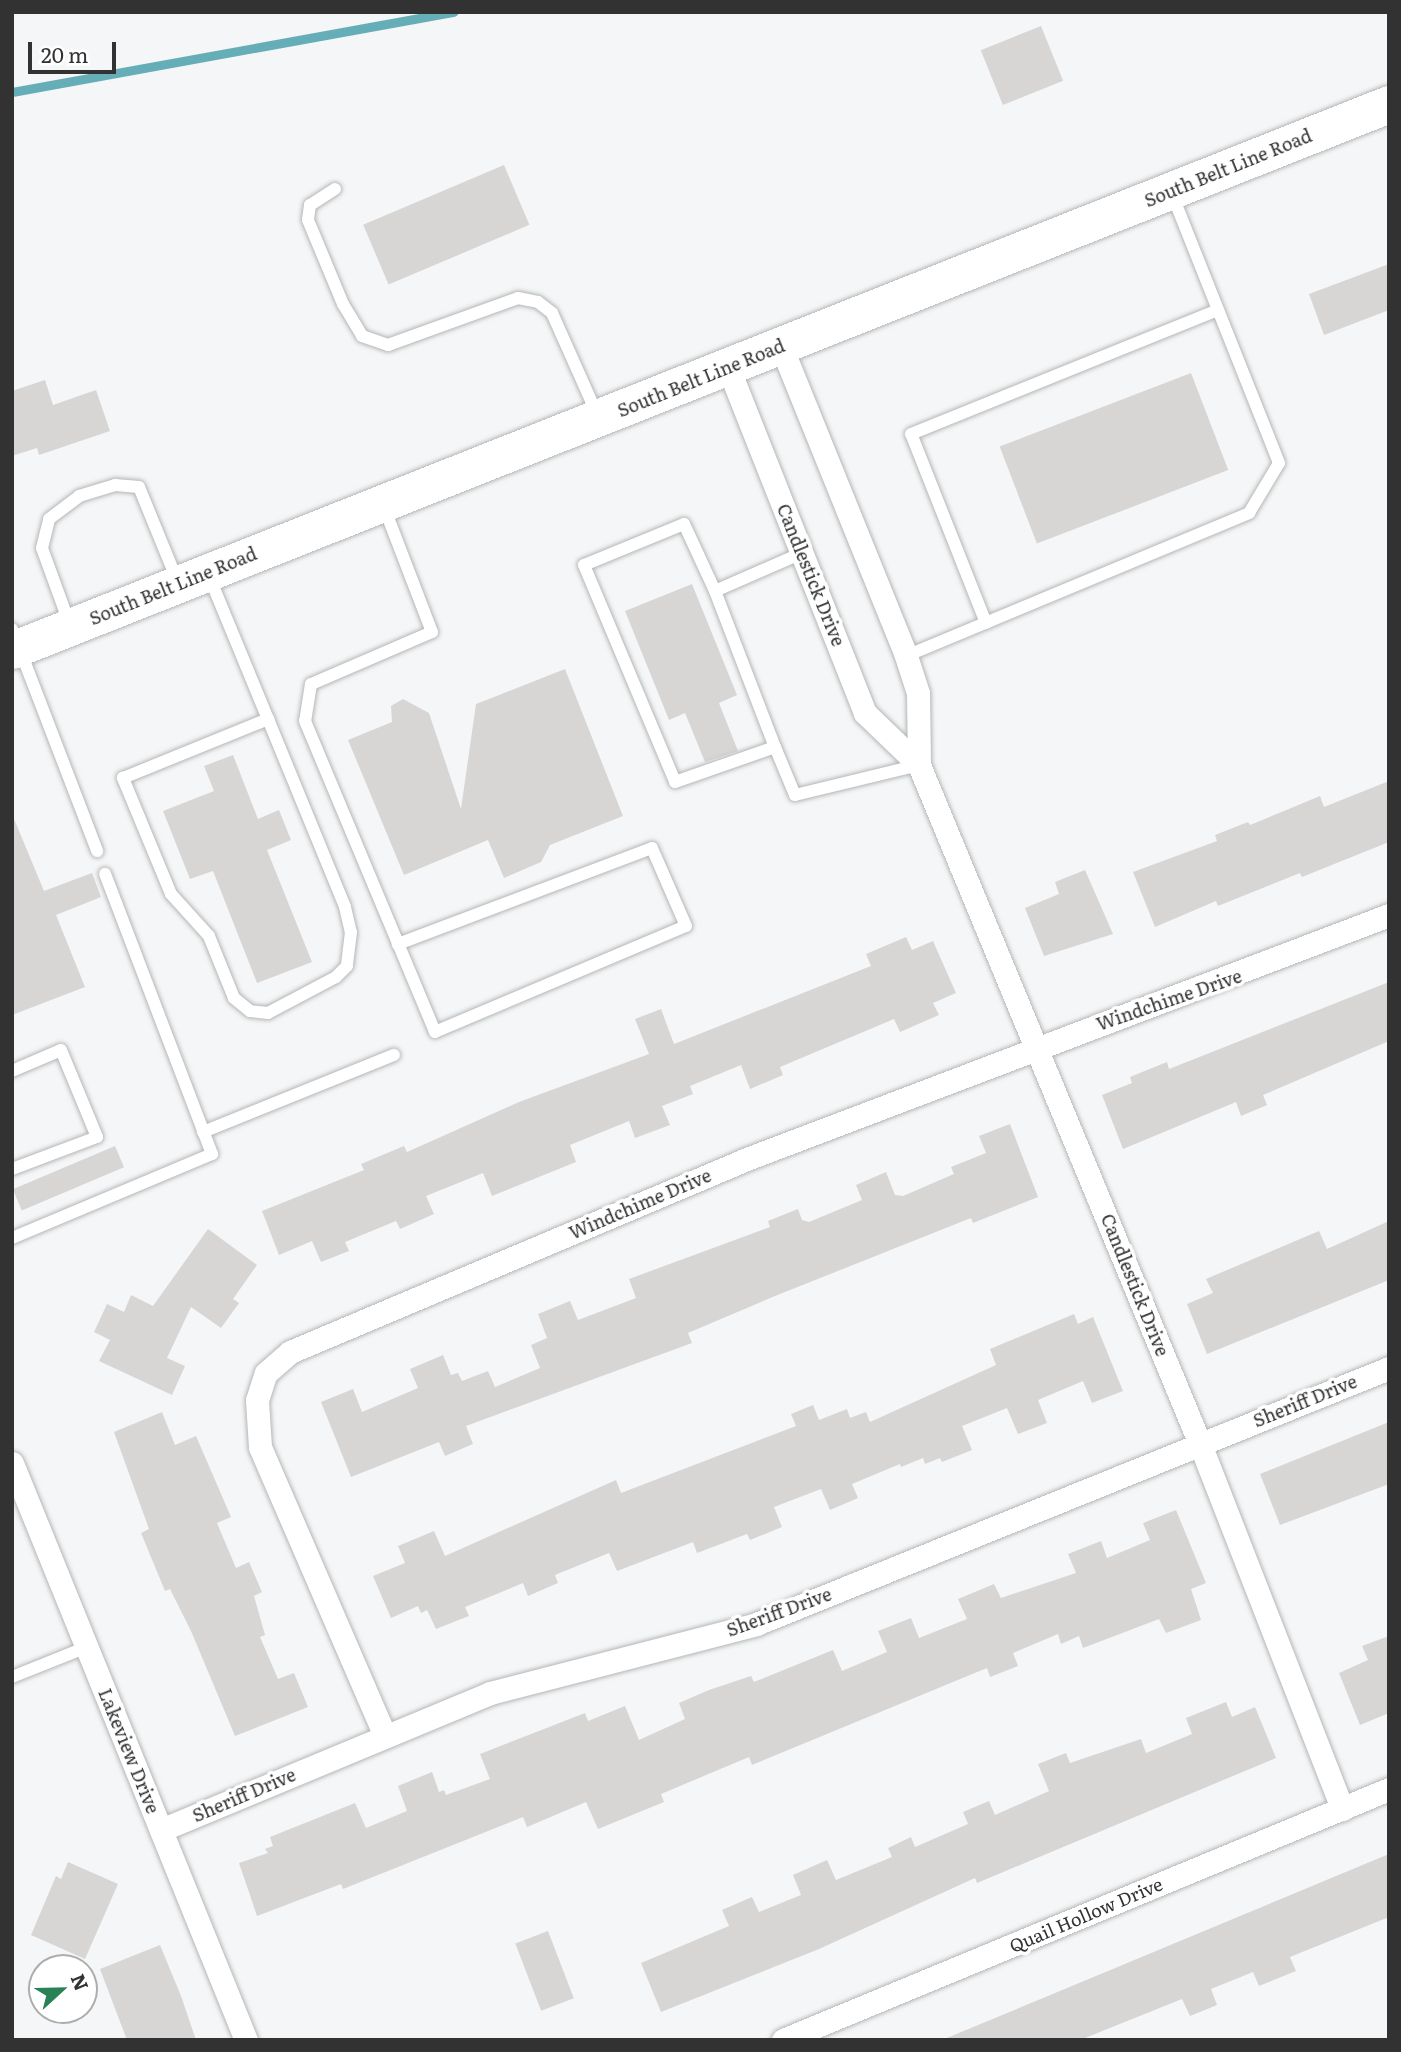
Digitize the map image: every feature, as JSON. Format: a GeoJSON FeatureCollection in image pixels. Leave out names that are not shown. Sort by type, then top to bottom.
{"type":"FeatureCollection","features":[{"type":"Feature","properties":{"kind":"main road","name":"South Belt Line Road"},"geometry":{"type":"LineString","coordinates":[[15,642],[70,627],[1389,104]]}},
{"type":"Feature","properties":{"kind":"street","name":"Candlestick Drive"},"geometry":{"type":"LineString","coordinates":[[782,346],[906,656],[918,694],[919,765],[1037,1045],[1199,1444],[1342,1808]]}},
{"type":"Feature","properties":{"kind":"street","name":"Candlestick Drive"},"geometry":{"type":"LineString","coordinates":[[728,367],[865,713],[919,765]]}},
{"type":"Feature","properties":{"kind":"street","name":"Windchime Drive"},"geometry":{"type":"LineString","coordinates":[[385,1736],[260,1447],[257,1400],[266,1373],[303,1347],[744,1160],[1037,1045],[1260,968],[1389,915]]}},
{"type":"Feature","properties":{"kind":"street","name":"Sheriff Drive"},"geometry":{"type":"LineString","coordinates":[[161,1830],[490,1693],[756,1624],[1389,1367]]}},
{"type":"Feature","properties":{"kind":"street","name":"Lakeview Drive"},"geometry":{"type":"LineString","coordinates":[[12,1462],[246,2040]]}},
{"type":"Feature","properties":{"kind":"street","name":"Quail Hollow Drive"},"geometry":{"type":"LineString","coordinates":[[783,2040],[1389,1789]]}},
{"type":"Feature","properties":{"kind":"lane"},"geometry":{"type":"LineString","coordinates":[[335,189],[310,205],[308,220],[343,304],[362,336],[388,345],[519,298],[538,302],[552,313],[599,418]]}},
{"type":"Feature","properties":{"kind":"lane"},"geometry":{"type":"LineString","coordinates":[[906,656],[1249,513],[1279,463],[1171,191]]}},
{"type":"Feature","properties":{"kind":"lane"},"geometry":{"type":"LineString","coordinates":[[986,623],[911,434],[1218,310]]}},
{"type":"Feature","properties":{"kind":"lane"},"geometry":{"type":"LineString","coordinates":[[70,627],[42,548],[49,519],[79,496],[115,485],[139,487],[193,578],[268,719],[345,907],[351,951],[347,966],[336,977],[268,1013],[250,1011],[234,998],[209,936],[170,894],[123,778],[268,719]]}},
{"type":"Feature","properties":{"kind":"lane"},"geometry":{"type":"LineString","coordinates":[[382,503],[432,632],[311,684],[305,721],[398,944],[435,1032],[685,926],[652,848],[398,944]]}},
{"type":"Feature","properties":{"kind":"lane"},"geometry":{"type":"LineString","coordinates":[[775,747],[675,782],[583,565],[684,524],[715,591],[795,795],[919,765]]}},
{"type":"Feature","properties":{"kind":"lane"},"geometry":{"type":"LineString","coordinates":[[715,591],[803,553]]}},
{"type":"Feature","properties":{"kind":"lane"},"geometry":{"type":"LineString","coordinates":[[15,642],[97,851]]}},
{"type":"Feature","properties":{"kind":"lane"},"geometry":{"type":"LineString","coordinates":[[12,1238],[212,1154],[105,874]]}},
{"type":"Feature","properties":{"kind":"lane"},"geometry":{"type":"LineString","coordinates":[[12,1071],[61,1050],[97,1137],[12,1169]]}},
{"type":"Feature","properties":{"kind":"lane"},"geometry":{"type":"LineString","coordinates":[[203,1132],[394,1055]]}},
{"type":"Feature","properties":{"kind":"lane"},"geometry":{"type":"LineString","coordinates":[[12,1677],[87,1647]]}},
{"type":"Feature","properties":{"kind":"building"},"geometry":{"type":"Polygon","coordinates":[[[1041,26],[1063,81],[1003,105],[981,50],[1041,26]]]}},
{"type":"Feature","properties":{"kind":"building"},"geometry":{"type":"Polygon","coordinates":[[[504,165],[529,225],[389,285],[363,225],[504,165]]]}},
{"type":"Feature","properties":{"kind":"building"},"geometry":{"type":"Polygon","coordinates":[[[1389,264],[1389,310],[1324,335],[1309,294],[1389,264]]]}},
{"type":"Feature","properties":{"kind":"building"},"geometry":{"type":"Polygon","coordinates":[[[1191,373],[1228,470],[1037,544],[1000,446],[1191,373]]]}},
{"type":"Feature","properties":{"kind":"building"},"geometry":{"type":"Polygon","coordinates":[[[45,380],[53,405],[96,390],[110,431],[39,455],[37,448],[12,456],[12,391],[45,380]]]}},
{"type":"Feature","properties":{"kind":"building"},"geometry":{"type":"Polygon","coordinates":[[[692,584],[737,695],[719,703],[738,751],[705,762],[685,713],[669,720],[625,611],[692,584]]]}},
{"type":"Feature","properties":{"kind":"building"},"geometry":{"type":"Polygon","coordinates":[[[565,669],[623,816],[550,845],[541,862],[504,878],[488,840],[404,875],[348,740],[392,722],[391,706],[403,699],[429,713],[461,809],[476,704],[565,669]]]}},
{"type":"Feature","properties":{"kind":"building"},"geometry":{"type":"Polygon","coordinates":[[[233,755],[258,819],[279,810],[291,840],[267,850],[312,962],[257,983],[213,871],[190,879],[163,811],[214,791],[204,766],[233,755]]]}},
{"type":"Feature","properties":{"kind":"building"},"geometry":{"type":"Polygon","coordinates":[[[1389,781],[1389,842],[1302,877],[1300,873],[1218,906],[1216,901],[1155,927],[1133,872],[1217,841],[1215,835],[1248,822],[1250,825],[1320,796],[1324,807],[1389,781]]]}},
{"type":"Feature","properties":{"kind":"building"},"geometry":{"type":"Polygon","coordinates":[[[12,814],[44,891],[92,873],[101,897],[56,915],[85,987],[12,1015],[12,814]]]}},
{"type":"Feature","properties":{"kind":"building"},"geometry":{"type":"Polygon","coordinates":[[[1085,870],[1113,934],[1044,956],[1025,908],[1059,894],[1055,882],[1085,870]]]}},
{"type":"Feature","properties":{"kind":"building"},"geometry":{"type":"Polygon","coordinates":[[[906,937],[912,950],[933,941],[956,993],[933,1003],[939,1015],[900,1032],[894,1019],[780,1067],[783,1075],[750,1089],[741,1065],[690,1086],[693,1094],[662,1106],[670,1125],[635,1138],[629,1121],[570,1145],[576,1162],[492,1196],[483,1173],[426,1196],[434,1214],[400,1229],[396,1221],[345,1242],[349,1251],[321,1262],[312,1241],[279,1255],[262,1211],[364,1170],[361,1164],[404,1146],[407,1152],[519,1102],[649,1054],[635,1019],[661,1009],[674,1044],[871,966],[866,954],[906,937]]]}},
{"type":"Feature","properties":{"kind":"building"},"geometry":{"type":"Polygon","coordinates":[[[1389,982],[1389,1041],[1263,1095],[1267,1105],[1241,1116],[1236,1102],[1123,1149],[1102,1095],[1132,1083],[1130,1077],[1167,1062],[1169,1069],[1389,982]]]}},
{"type":"Feature","properties":{"kind":"building"},"geometry":{"type":"Polygon","coordinates":[[[1010,1124],[1038,1197],[973,1223],[971,1218],[775,1296],[688,1333],[692,1343],[466,1426],[473,1444],[445,1456],[439,1442],[351,1477],[321,1402],[353,1389],[362,1412],[418,1388],[410,1369],[443,1355],[451,1375],[458,1373],[462,1381],[488,1371],[495,1387],[540,1368],[531,1345],[547,1338],[538,1314],[570,1301],[578,1320],[636,1298],[629,1279],[770,1227],[768,1221],[798,1209],[802,1220],[809,1222],[862,1200],[856,1185],[886,1172],[895,1195],[903,1196],[954,1174],[951,1167],[986,1153],[979,1136],[1010,1124]]]}},
{"type":"Feature","properties":{"kind":"building"},"geometry":{"type":"Polygon","coordinates":[[[115,1146],[124,1167],[22,1211],[13,1189],[115,1146]]]}},
{"type":"Feature","properties":{"kind":"building"},"geometry":{"type":"Polygon","coordinates":[[[1389,1221],[1389,1280],[1207,1354],[1187,1304],[1213,1293],[1206,1279],[1319,1231],[1327,1249],[1389,1221]]]}},
{"type":"Feature","properties":{"kind":"building"},"geometry":{"type":"Polygon","coordinates":[[[208,1229],[257,1265],[233,1299],[239,1303],[221,1328],[191,1307],[167,1358],[185,1366],[172,1395],[99,1361],[110,1340],[94,1332],[107,1304],[124,1312],[131,1295],[153,1306],[208,1229]]]}},
{"type":"Feature","properties":{"kind":"building"},"geometry":{"type":"Polygon","coordinates":[[[1074,1314],[1078,1324],[1093,1317],[1123,1391],[1092,1403],[1083,1381],[1038,1400],[1047,1423],[1018,1434],[1007,1408],[962,1426],[972,1450],[942,1462],[940,1458],[925,1464],[923,1458],[901,1467],[900,1464],[852,1484],[858,1498],[830,1510],[821,1489],[774,1507],[782,1527],[750,1540],[747,1534],[697,1553],[693,1542],[617,1571],[609,1553],[555,1575],[558,1583],[528,1596],[523,1583],[465,1607],[469,1616],[436,1629],[427,1610],[421,1613],[418,1606],[391,1618],[373,1576],[405,1563],[398,1546],[434,1531],[445,1556],[616,1480],[621,1493],[796,1426],[791,1414],[813,1405],[819,1420],[847,1409],[850,1418],[866,1412],[870,1422],[996,1365],[990,1349],[1074,1314]]]}},
{"type":"Feature","properties":{"kind":"building"},"geometry":{"type":"Polygon","coordinates":[[[162,1412],[175,1445],[196,1436],[231,1517],[217,1523],[236,1568],[249,1562],[262,1592],[254,1596],[265,1635],[260,1637],[278,1679],[294,1673],[308,1707],[235,1736],[191,1631],[170,1589],[165,1591],[141,1533],[149,1529],[114,1432],[162,1412]]]}},
{"type":"Feature","properties":{"kind":"building"},"geometry":{"type":"Polygon","coordinates":[[[1389,1422],[1389,1484],[1280,1525],[1260,1474],[1389,1422]]]}},
{"type":"Feature","properties":{"kind":"building"},"geometry":{"type":"Polygon","coordinates":[[[1176,1510],[1206,1583],[1191,1589],[1201,1620],[1166,1633],[1159,1619],[1083,1648],[1079,1636],[1061,1644],[1058,1634],[1013,1653],[1018,1666],[990,1677],[987,1668],[752,1765],[749,1757],[661,1794],[664,1802],[598,1829],[586,1802],[527,1827],[523,1817],[343,1889],[341,1884],[257,1916],[239,1863],[268,1853],[265,1849],[273,1846],[270,1837],[355,1803],[366,1828],[407,1811],[398,1786],[432,1772],[439,1792],[444,1790],[446,1795],[490,1779],[480,1754],[585,1713],[588,1721],[625,1706],[639,1740],[685,1719],[679,1703],[709,1690],[751,1676],[754,1682],[833,1650],[842,1671],[887,1652],[878,1631],[911,1618],[919,1638],[967,1619],[958,1599],[994,1584],[1001,1598],[1076,1573],[1068,1554],[1101,1541],[1107,1558],[1150,1540],[1143,1523],[1176,1510]]]}},
{"type":"Feature","properties":{"kind":"building"},"geometry":{"type":"Polygon","coordinates":[[[1389,1636],[1389,1713],[1360,1725],[1339,1673],[1368,1660],[1362,1646],[1389,1636]]]}},
{"type":"Feature","properties":{"kind":"building"},"geometry":{"type":"Polygon","coordinates":[[[1226,1702],[1232,1717],[1255,1707],[1276,1758],[977,1883],[975,1878],[819,1949],[661,2012],[641,1963],[729,1926],[722,1910],[752,1897],[759,1912],[801,1895],[793,1875],[827,1860],[836,1880],[892,1857],[888,1848],[911,1837],[915,1847],[968,1824],[963,1812],[989,1801],[995,1815],[1049,1791],[1038,1764],[1066,1753],[1070,1763],[1141,1739],[1146,1753],[1192,1734],[1186,1718],[1226,1702]]]}},
{"type":"Feature","properties":{"kind":"building"},"geometry":{"type":"Polygon","coordinates":[[[1389,1854],[1389,1917],[1290,1957],[1296,1971],[1259,1986],[1253,1972],[1211,1989],[1217,2005],[1190,2016],[1182,1999],[1080,2040],[942,2040],[1389,1854]]]}},
{"type":"Feature","properties":{"kind":"building"},"geometry":{"type":"Polygon","coordinates":[[[68,1862],[118,1884],[87,1954],[74,1954],[31,1935],[56,1876],[61,1879],[68,1862]]]}},
{"type":"Feature","properties":{"kind":"building"},"geometry":{"type":"Polygon","coordinates":[[[548,1931],[574,1998],[541,2011],[515,1944],[548,1931]]]}},
{"type":"Feature","properties":{"kind":"building"},"geometry":{"type":"Polygon","coordinates":[[[160,1945],[196,2040],[127,2040],[100,1969],[160,1945]]]}},
{"type":"Feature","properties":{"kind":"waterway"},"geometry":{"type":"LineString","coordinates":[[12,92],[454,12]]}}]}
